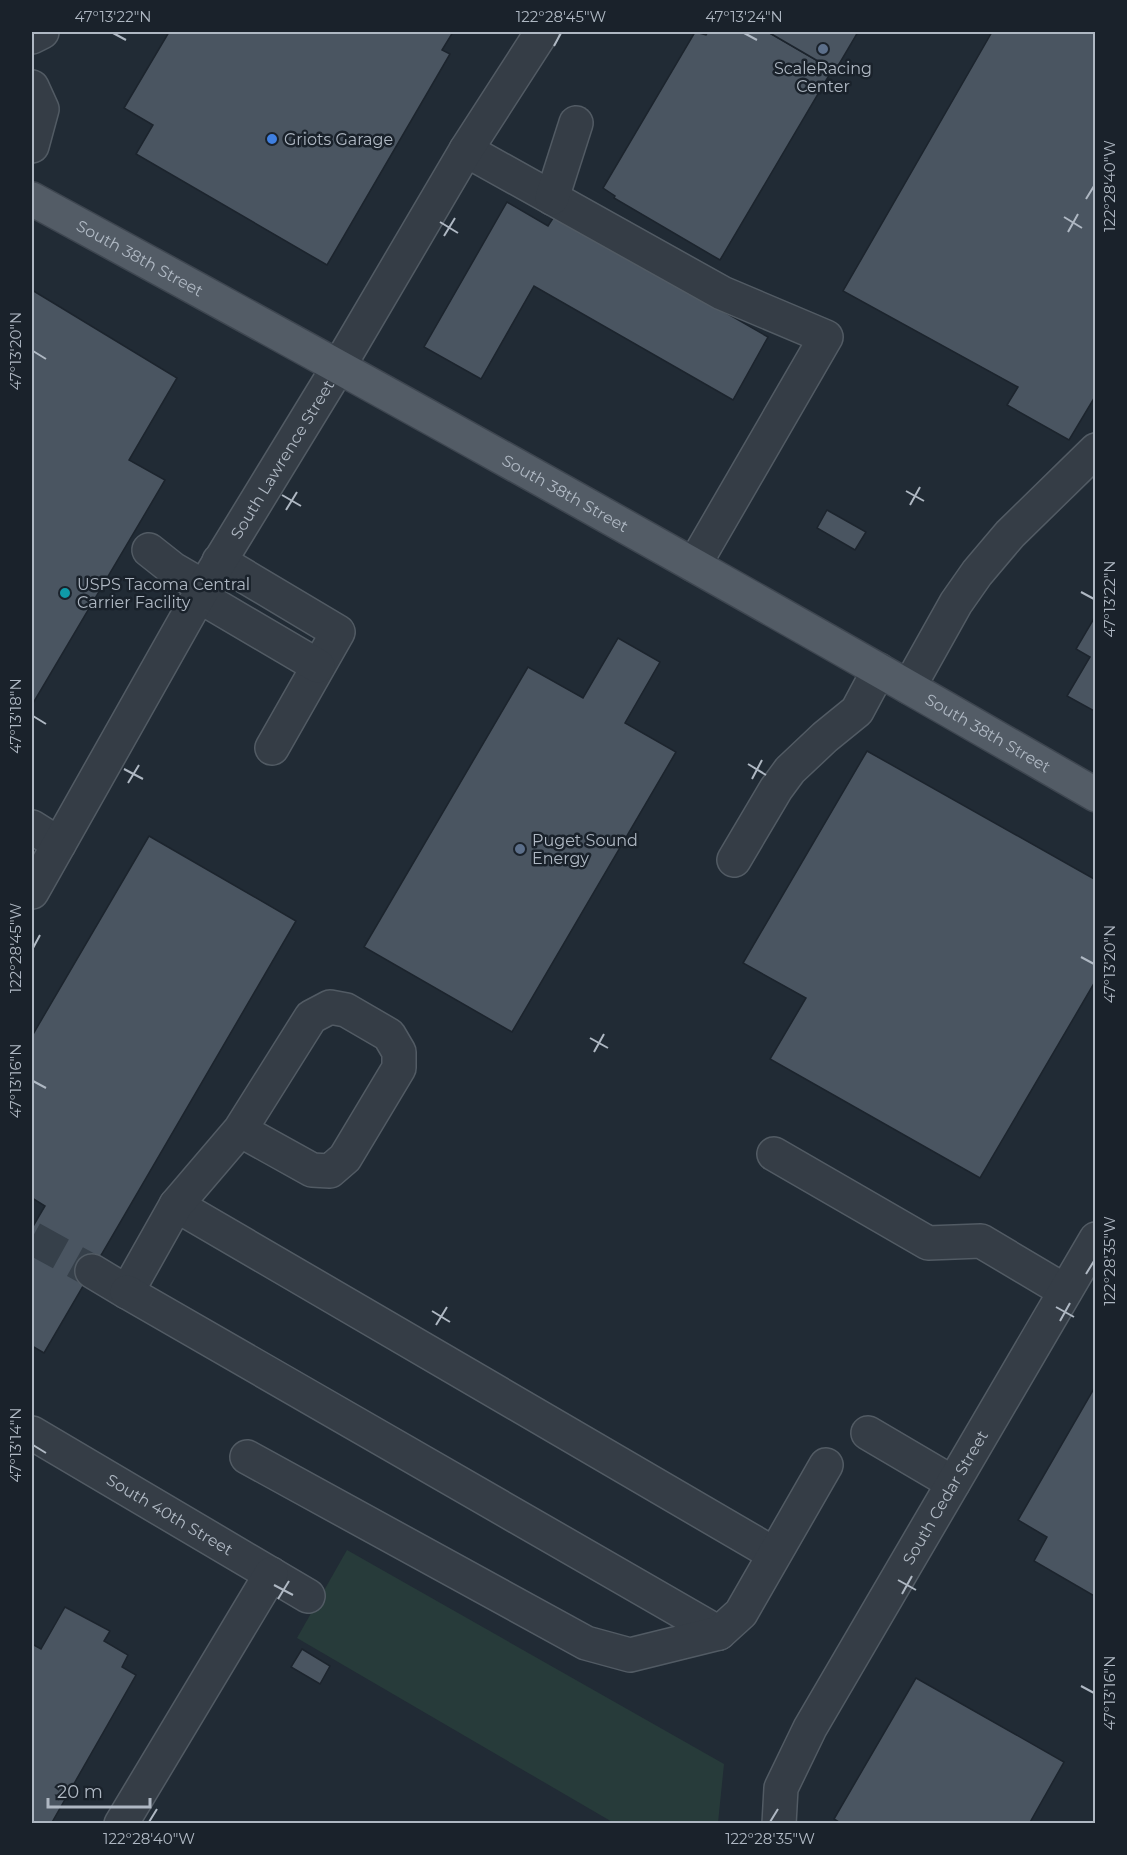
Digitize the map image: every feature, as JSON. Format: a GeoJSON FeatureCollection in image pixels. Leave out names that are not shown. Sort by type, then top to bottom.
{"type":"FeatureCollection","features":[{"type":"Feature","properties":{"kind":"main road","name":"South 38th Street"},"geometry":{"type":"LineString","coordinates":[[32,199],[339,366],[694,565],[1095,795]]}},
{"type":"Feature","properties":{"kind":"street"},"geometry":{"type":"LineString","coordinates":[[32,37],[42,32]]}},
{"type":"Feature","properties":{"kind":"street","name":"South Lawrence Street"},"geometry":{"type":"LineString","coordinates":[[32,892],[207,582],[339,366],[466,150],[542,32]]}},
{"type":"Feature","properties":{"kind":"street"},"geometry":{"type":"LineString","coordinates":[[32,87],[32,92],[42,109],[32,146]]}},
{"type":"Feature","properties":{"kind":"street"},"geometry":{"type":"LineString","coordinates":[[552,198],[576,123]]}},
{"type":"Feature","properties":{"kind":"street"},"geometry":{"type":"LineString","coordinates":[[466,150],[722,293],[826,337],[694,565]]}},
{"type":"Feature","properties":{"kind":"street"},"geometry":{"type":"LineString","coordinates":[[909,687],[956,603],[976,573],[1010,534],[1095,450]]}},
{"type":"Feature","properties":{"kind":"street"},"geometry":{"type":"LineString","coordinates":[[149,550],[173,568],[338,632],[272,748]]}},
{"type":"Feature","properties":{"kind":"street"},"geometry":{"type":"LineString","coordinates":[[207,582],[318,666]]}},
{"type":"Feature","properties":{"kind":"street"},"geometry":{"type":"LineString","coordinates":[[735,860],[776,789],[790,770],[819,742],[857,711],[879,670]]}},
{"type":"Feature","properties":{"kind":"street"},"geometry":{"type":"LineString","coordinates":[[32,827],[59,844]]}},
{"type":"Feature","properties":{"kind":"street"},"geometry":{"type":"LineString","coordinates":[[127,1292],[176,1205],[240,1130],[310,1017],[330,1007],[346,1010],[388,1035],[399,1052],[399,1068],[345,1158],[330,1171],[312,1170],[240,1130]]}},
{"type":"Feature","properties":{"kind":"street"},"geometry":{"type":"LineString","coordinates":[[774,1154],[928,1243],[981,1241],[1065,1291]]}},
{"type":"Feature","properties":{"kind":"street"},"geometry":{"type":"LineString","coordinates":[[176,1205],[774,1554]]}},
{"type":"Feature","properties":{"kind":"street","name":"South Cedar Street"},"geometry":{"type":"LineString","coordinates":[[778,1824],[781,1788],[799,1749],[1095,1239]]}},
{"type":"Feature","properties":{"kind":"street"},"geometry":{"type":"LineString","coordinates":[[92,1271],[719,1633]]}},
{"type":"Feature","properties":{"kind":"street","name":"South 40th Street"},"geometry":{"type":"LineString","coordinates":[[32,1433],[308,1596]]}},
{"type":"Feature","properties":{"kind":"street"},"geometry":{"type":"LineString","coordinates":[[868,1433],[953,1483]]}},
{"type":"Feature","properties":{"kind":"street"},"geometry":{"type":"LineString","coordinates":[[247,1457],[586,1643],[630,1655],[719,1633],[741,1613],[826,1465]]}},
{"type":"Feature","properties":{"kind":"street"},"geometry":{"type":"LineString","coordinates":[[121,1824],[271,1574]]}},
{"type":"Feature","properties":{"kind":"green space"},"geometry":{"type":"Polygon","coordinates":[[[347,1550],[724,1764],[718,1823],[614,1823],[297,1638],[347,1550]]]}},
{"type":"Feature","properties":{"kind":"building","name":"Griots Garage"},"geometry":{"type":"Polygon","coordinates":[[[169,32],[453,32],[442,50],[450,54],[327,265],[136,154],[153,125],[124,108],[169,32]]]}},
{"type":"Feature","properties":{"kind":"building"},"geometry":{"type":"Polygon","coordinates":[[[695,32],[706,35],[708,32],[768,32],[828,67],[827,69],[831,72],[720,260],[614,198],[615,196],[603,188],[695,32]]]}},
{"type":"Feature","properties":{"kind":"building","name":"ScaleRacing Center"},"geometry":{"type":"Polygon","coordinates":[[[768,32],[858,32],[835,71],[768,32]]]}},
{"type":"Feature","properties":{"kind":"building"},"geometry":{"type":"Polygon","coordinates":[[[992,32],[1096,32],[1096,395],[1069,440],[1007,405],[1018,387],[843,291],[992,32]]]}},
{"type":"Feature","properties":{"kind":"building"},"geometry":{"type":"Polygon","coordinates":[[[507,202],[548,226],[555,215],[768,337],[733,400],[534,286],[481,379],[424,347],[507,202]]]}},
{"type":"Feature","properties":{"kind":"building","name":"USPS Tacoma Central Carrier Facility"},"geometry":{"type":"Polygon","coordinates":[[[32,290],[177,378],[129,460],[165,480],[32,705],[32,290]]]}},
{"type":"Feature","properties":{"kind":"building"},"geometry":{"type":"Polygon","coordinates":[[[827,510],[866,532],[855,550],[817,528],[827,510]]]}},
{"type":"Feature","properties":{"kind":"building"},"geometry":{"type":"Polygon","coordinates":[[[1096,615],[1096,712],[1067,696],[1090,657],[1076,649],[1096,615]]]}},
{"type":"Feature","properties":{"kind":"building","name":"Puget Sound Energy"},"geometry":{"type":"Polygon","coordinates":[[[618,638],[660,662],[625,723],[676,752],[512,1032],[364,947],[528,667],[583,698],[618,638]]]}},
{"type":"Feature","properties":{"kind":"building"},"geometry":{"type":"Polygon","coordinates":[[[867,751],[1096,880],[1096,980],[980,1178],[770,1059],[806,998],[743,963],[867,751]]]}},
{"type":"Feature","properties":{"kind":"building"},"geometry":{"type":"Polygon","coordinates":[[[149,836],[296,921],[44,1353],[32,1346],[32,1228],[45,1206],[32,1198],[32,1036],[149,836]]]}},
{"type":"Feature","properties":{"kind":"building"},"geometry":{"type":"Polygon","coordinates":[[[1096,1385],[1096,1597],[1034,1561],[1047,1537],[1018,1520],[1096,1385]]]}},
{"type":"Feature","properties":{"kind":"building"},"geometry":{"type":"Polygon","coordinates":[[[65,1607],[110,1631],[104,1641],[128,1655],[122,1667],[136,1675],[51,1824],[32,1824],[32,1644],[41,1649],[65,1607]]]}},
{"type":"Feature","properties":{"kind":"building"},"geometry":{"type":"Polygon","coordinates":[[[302,1649],[330,1666],[320,1684],[291,1667],[302,1649]]]}},
{"type":"Feature","properties":{"kind":"building"},"geometry":{"type":"Polygon","coordinates":[[[916,1678],[1064,1762],[1029,1824],[842,1824],[834,1819],[916,1678]]]}},
{"type":"Feature","properties":{"kind":"tunnel"},"geometry":{"type":"LineString","coordinates":[[32,1238],[92,1271]]}},
{"type":"Feature","properties":{"kind":"place","name":"ScaleRacing Center"},"geometry":{"type":"Point","coordinates":[823,49]}},
{"type":"Feature","properties":{"kind":"place","name":"Griots Garage"},"geometry":{"type":"Point","coordinates":[272,139]}},
{"type":"Feature","properties":{"kind":"place","name":"USPS Tacoma Central Carrier Facility"},"geometry":{"type":"Point","coordinates":[65,593]}},
{"type":"Feature","properties":{"kind":"place","name":"Puget Sound Energy"},"geometry":{"type":"Point","coordinates":[520,849]}}]}
